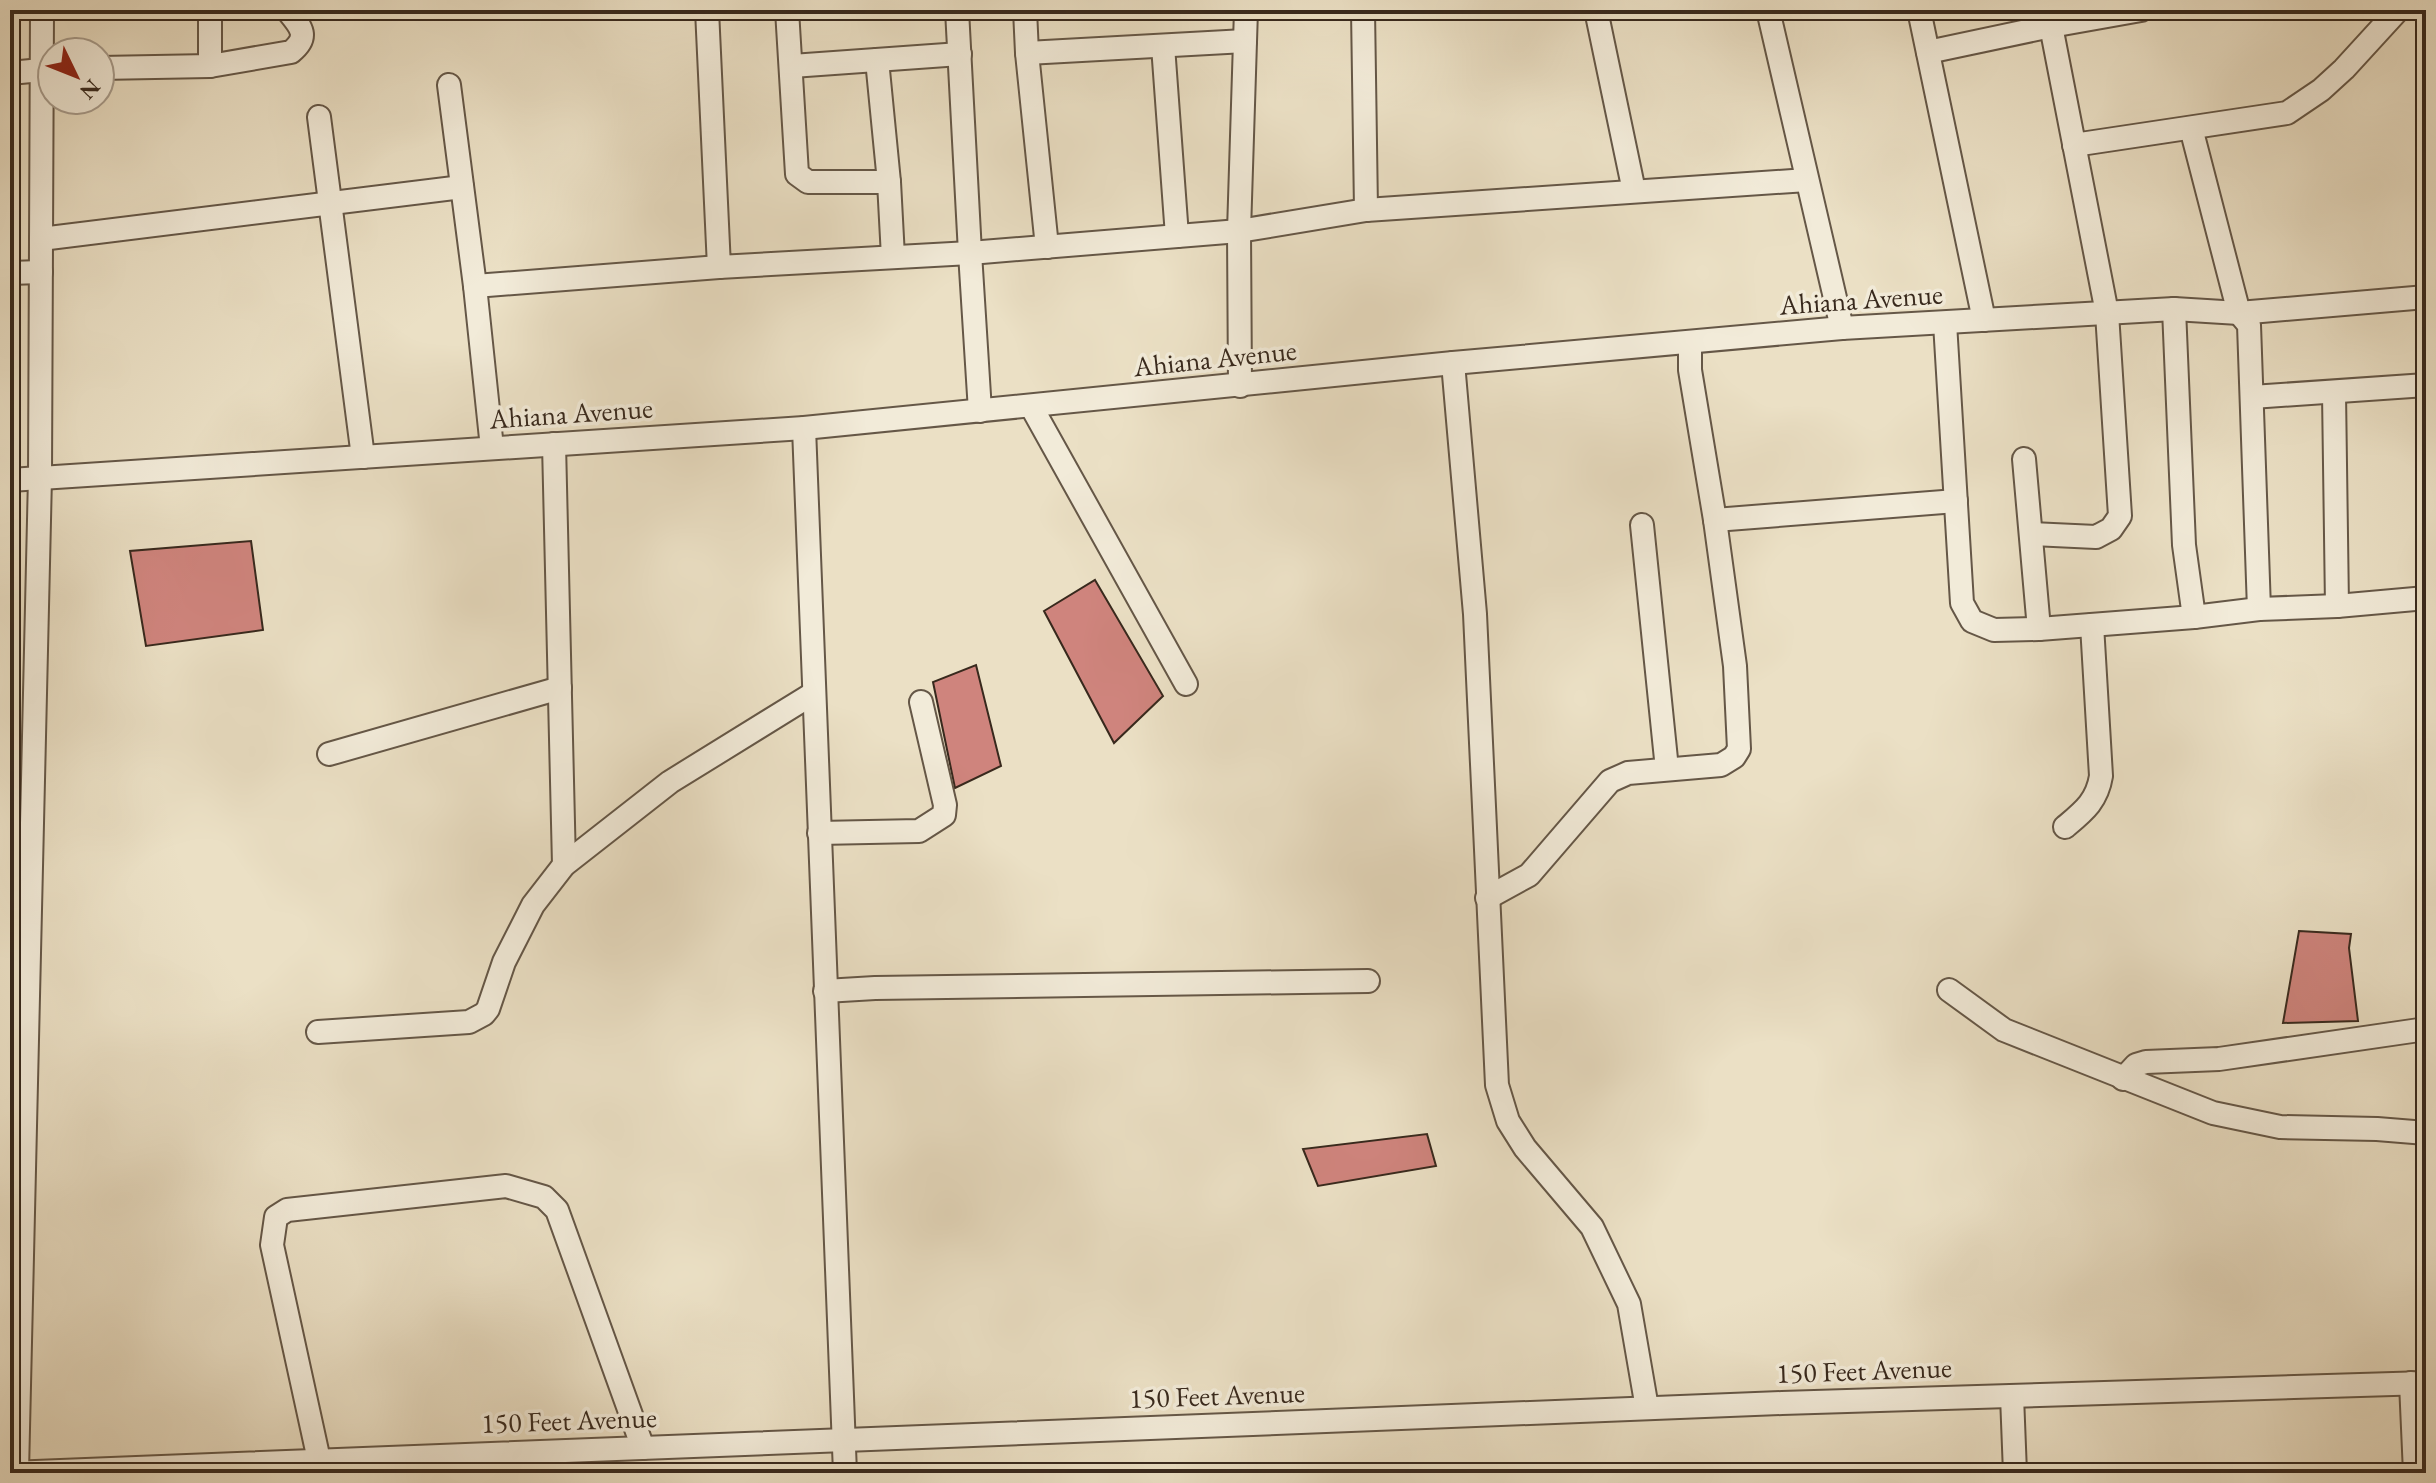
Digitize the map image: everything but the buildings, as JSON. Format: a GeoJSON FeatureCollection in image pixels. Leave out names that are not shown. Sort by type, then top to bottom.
{"type":"FeatureCollection","features":[{"type":"Feature","properties":{"kind":"street"},"geometry":{"type":"LineString","coordinates":[[42,10],[44,36]]}},
{"type":"Feature","properties":{"kind":"street"},"geometry":{"type":"LineString","coordinates":[[210,10],[210,66]]}},
{"type":"Feature","properties":{"kind":"street"},"geometry":{"type":"LineString","coordinates":[[116,68],[210,66],[291,52],[299,46],[301,27],[287,10]]}},
{"type":"Feature","properties":{"kind":"street"},"geometry":{"type":"LineString","coordinates":[[707,10],[719,267]]}},
{"type":"Feature","properties":{"kind":"street"},"geometry":{"type":"LineString","coordinates":[[787,10],[799,178],[808,182],[889,182]]}},
{"type":"Feature","properties":{"kind":"street"},"geometry":{"type":"LineString","coordinates":[[957,10],[980,411]]}},
{"type":"Feature","properties":{"kind":"street"},"geometry":{"type":"LineString","coordinates":[[1025,10],[1047,247]]}},
{"type":"Feature","properties":{"kind":"street"},"geometry":{"type":"LineString","coordinates":[[1240,386],[1239,231],[1246,10]]}},
{"type":"Feature","properties":{"kind":"street"},"geometry":{"type":"LineString","coordinates":[[1363,10],[1366,210]]}},
{"type":"Feature","properties":{"kind":"street"},"geometry":{"type":"LineString","coordinates":[[1596,10],[1634,191]]}},
{"type":"Feature","properties":{"kind":"street"},"geometry":{"type":"LineString","coordinates":[[1768,10],[1842,328]]}},
{"type":"Feature","properties":{"kind":"street"},"geometry":{"type":"LineString","coordinates":[[1919,10],[1984,320]]}},
{"type":"Feature","properties":{"kind":"street"},"geometry":{"type":"LineString","coordinates":[[1928,52],[2141,10]]}},
{"type":"Feature","properties":{"kind":"street"},"geometry":{"type":"LineString","coordinates":[[2074,145],[2287,113],[2333,80],[2398,10]]}},
{"type":"Feature","properties":{"kind":"street"},"geometry":{"type":"LineString","coordinates":[[2031,534],[2096,537],[2111,529],[2120,516],[2107,313],[2051,26]]}},
{"type":"Feature","properties":{"kind":"street"},"geometry":{"type":"LineString","coordinates":[[1027,53],[1245,41]]}},
{"type":"Feature","properties":{"kind":"street"},"geometry":{"type":"LineString","coordinates":[[1163,46],[1177,236]]}},
{"type":"Feature","properties":{"kind":"street"},"geometry":{"type":"LineString","coordinates":[[792,66],[960,54]]}},
{"type":"Feature","properties":{"kind":"street"},"geometry":{"type":"LineString","coordinates":[[877,60],[893,257]]}},
{"type":"Feature","properties":{"kind":"street"},"geometry":{"type":"LineString","coordinates":[[10,73],[36,71]]}},
{"type":"Feature","properties":{"kind":"street"},"geometry":{"type":"LineString","coordinates":[[449,85],[492,448]]}},
{"type":"Feature","properties":{"kind":"street"},"geometry":{"type":"LineString","coordinates":[[17,1472],[45,116]]}},
{"type":"Feature","properties":{"kind":"street"},"geometry":{"type":"LineString","coordinates":[[319,117],[363,457]]}},
{"type":"Feature","properties":{"kind":"street"},"geometry":{"type":"LineString","coordinates":[[2191,128],[2239,313],[2249,325],[2259,609]]}},
{"type":"Feature","properties":{"kind":"street"},"geometry":{"type":"LineString","coordinates":[[475,286],[1047,247],[1239,231],[1366,210],[1807,180]]}},
{"type":"Feature","properties":{"kind":"street"},"geometry":{"type":"LineString","coordinates":[[41,239],[462,187]]}},
{"type":"Feature","properties":{"kind":"street"},"geometry":{"type":"LineString","coordinates":[[10,273],[41,272]]}},
{"type":"Feature","properties":{"kind":"street","name":"Ahiana Avenue"},"geometry":{"type":"LineString","coordinates":[[10,480],[804,428],[1453,363],[1842,328],[2174,309],[2239,313],[2426,297]]}},
{"type":"Feature","properties":{"kind":"street"},"geometry":{"type":"LineString","coordinates":[[2174,309],[2184,545],[2194,617]]}},
{"type":"Feature","properties":{"kind":"street"},"geometry":{"type":"LineString","coordinates":[[1945,323],[1962,603],[1972,621],[1994,630],[2039,629],[2426,598]]}},
{"type":"Feature","properties":{"kind":"street"},"geometry":{"type":"LineString","coordinates":[[1487,898],[1529,875],[1610,781],[1628,773],[1721,765],[1734,757],[1739,749],[1735,666],[1690,370],[1690,343]]}},
{"type":"Feature","properties":{"kind":"street"},"geometry":{"type":"LineString","coordinates":[[1453,363],[1475,614],[1497,1085],[1508,1121],[1525,1148],[1592,1227],[1629,1304],[1647,1408]]}},
{"type":"Feature","properties":{"kind":"street"},"geometry":{"type":"LineString","coordinates":[[2252,397],[2426,385]]}},
{"type":"Feature","properties":{"kind":"street"},"geometry":{"type":"LineString","coordinates":[[2334,393],[2337,606]]}},
{"type":"Feature","properties":{"kind":"street"},"geometry":{"type":"LineString","coordinates":[[1031,406],[1186,684]]}},
{"type":"Feature","properties":{"kind":"street"},"geometry":{"type":"LineString","coordinates":[[804,428],[845,1473]]}},
{"type":"Feature","properties":{"kind":"street"},"geometry":{"type":"LineString","coordinates":[[554,444],[564,865]]}},
{"type":"Feature","properties":{"kind":"street"},"geometry":{"type":"LineString","coordinates":[[2024,459],[2039,629]]}},
{"type":"Feature","properties":{"kind":"street"},"geometry":{"type":"LineString","coordinates":[[1715,520],[1956,501]]}},
{"type":"Feature","properties":{"kind":"street"},"geometry":{"type":"LineString","coordinates":[[1642,525],[1667,769]]}},
{"type":"Feature","properties":{"kind":"street"},"geometry":{"type":"LineString","coordinates":[[2065,827],[2085,811],[2098,793],[2101,776],[2092,625]]}},
{"type":"Feature","properties":{"kind":"street"},"geometry":{"type":"LineString","coordinates":[[329,754],[560,688]]}},
{"type":"Feature","properties":{"kind":"street"},"geometry":{"type":"LineString","coordinates":[[318,1032],[469,1022],[484,1014],[504,962],[533,905],[564,865],[670,782],[814,693]]}},
{"type":"Feature","properties":{"kind":"street"},"geometry":{"type":"LineString","coordinates":[[819,833],[919,831],[944,815],[945,805],[921,702]]}},
{"type":"Feature","properties":{"kind":"street"},"geometry":{"type":"LineString","coordinates":[[825,991],[1368,981]]}},
{"type":"Feature","properties":{"kind":"street"},"geometry":{"type":"LineString","coordinates":[[1949,990],[2004,1030],[2213,1113],[2280,1127],[2426,1133]]}},
{"type":"Feature","properties":{"kind":"street"},"geometry":{"type":"LineString","coordinates":[[2123,1079],[2136,1065],[2146,1062],[2219,1059],[2426,1029]]}},
{"type":"Feature","properties":{"kind":"street"},"geometry":{"type":"LineString","coordinates":[[319,1460],[272,1245],[276,1217],[287,1210],[506,1186],[544,1197],[557,1210],[643,1448]]}},
{"type":"Feature","properties":{"kind":"street"},"geometry":{"type":"LineString","coordinates":[[2415,1473],[2418,1383]]}},
{"type":"Feature","properties":{"kind":"street","name":"150 Feet Avenue"},"geometry":{"type":"LineString","coordinates":[[10,1473],[255,1468],[319,1460],[1647,1408],[2418,1383]]}},
{"type":"Feature","properties":{"kind":"street"},"geometry":{"type":"LineString","coordinates":[[2012,1396],[2015,1473]]}}]}
